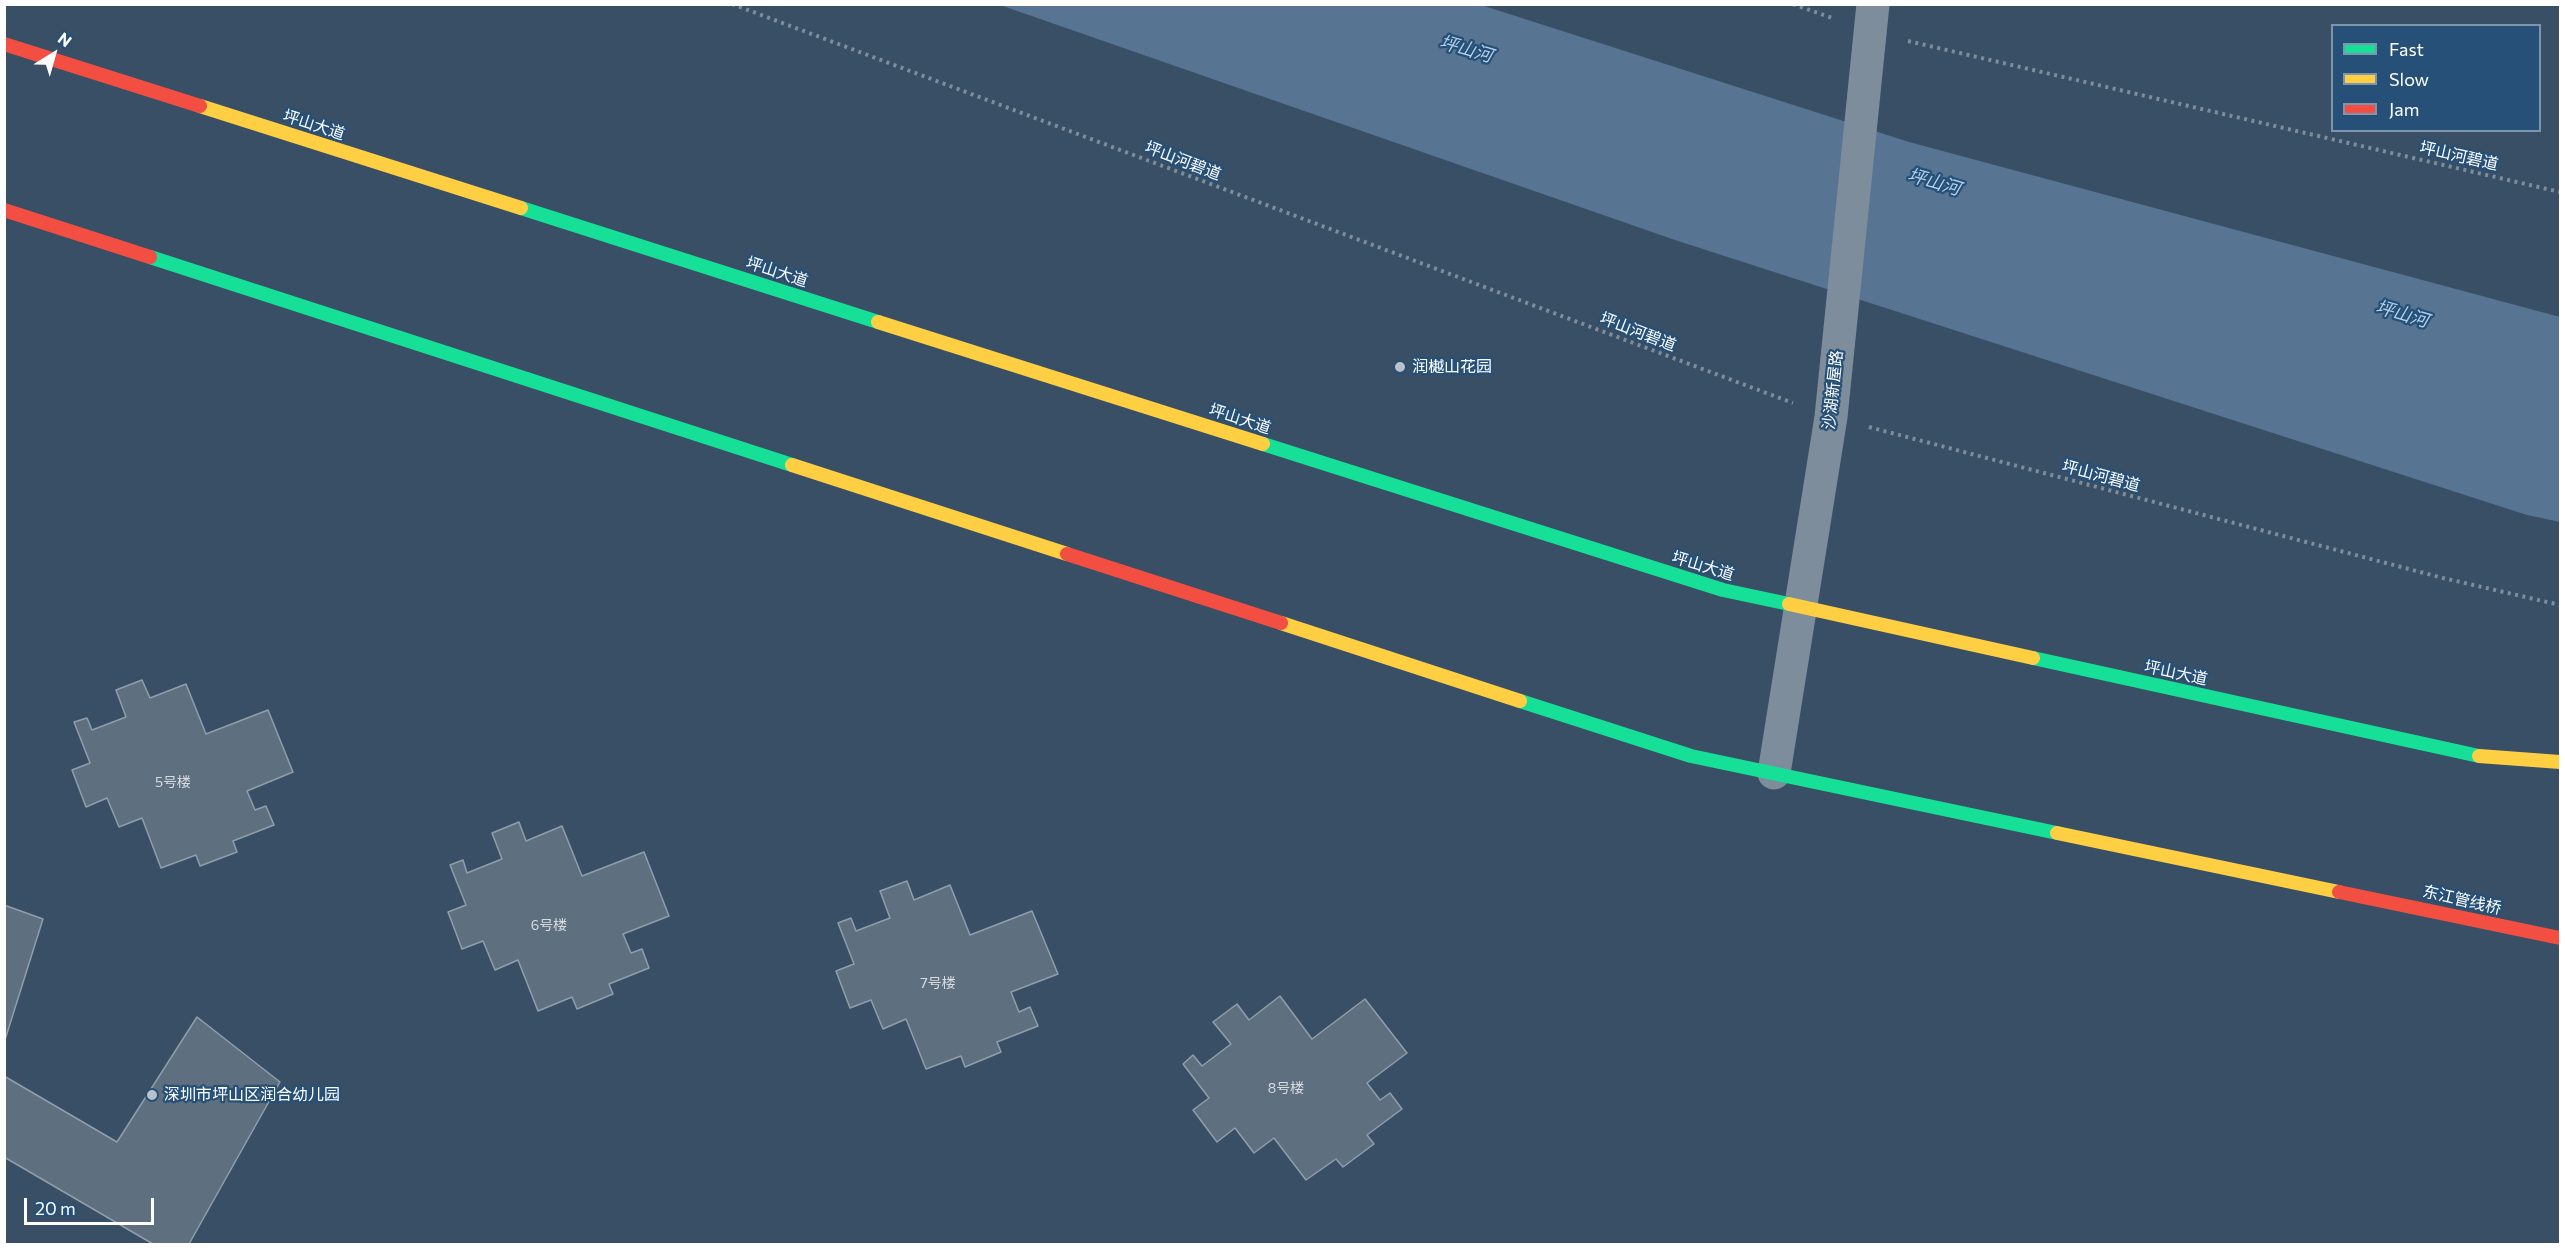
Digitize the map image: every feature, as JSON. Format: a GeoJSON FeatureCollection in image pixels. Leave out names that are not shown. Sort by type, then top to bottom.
{"type":"FeatureCollection","features":[{"type":"Feature","properties":{"kind":"highway","name":"坪山大道"},"geometry":{"type":"LineString","coordinates":[[4,44],[1723,590],[2484,757],[2560,762]]}},
{"type":"Feature","properties":{"kind":"highway"},"geometry":{"type":"LineString","coordinates":[[4,210],[1679,753],[1774,773]]}},
{"type":"Feature","properties":{"kind":"highway","name":"东江管线桥"},"geometry":{"type":"LineString","coordinates":[[1774,773],[2363,895],[2557,938]]}},
{"type":"Feature","properties":{"kind":"street","name":"沙湖新屋路"},"geometry":{"type":"LineString","coordinates":[[1774,773],[1831,417],[1870,18]]}},
{"type":"Feature","properties":{"kind":"path","name":"坪山河碧道"},"geometry":{"type":"LineString","coordinates":[[732,4],[1831,417],[2443,578],[2560,605]]}},
{"type":"Feature","properties":{"kind":"path","name":"坪山河碧道"},"geometry":{"type":"LineString","coordinates":[[1793,4],[1870,18],[2560,192]]}},
{"type":"Feature","properties":{"kind":"water","name":"坪山河"},"geometry":{"type":"Polygon","coordinates":[[[1000,5],[1481,5],[1909,142],[2560,317],[2560,522],[2527,515],[1675,240],[1000,5]]]}},
{"type":"Feature","properties":{"kind":"building"},"geometry":{"type":"Polygon","coordinates":[[[142,680],[150,698],[186,684],[206,734],[268,710],[293,772],[247,791],[255,810],[266,806],[274,825],[233,841],[237,852],[200,866],[196,855],[161,868],[142,818],[119,827],[107,798],[86,807],[72,770],[90,763],[74,722],[87,718],[92,730],[126,717],[116,690],[142,680]]]}},
{"type":"Feature","properties":{"kind":"building"},"geometry":{"type":"Polygon","coordinates":[[[519,822],[526,841],[562,826],[582,876],[644,852],[669,916],[623,934],[631,953],[642,949],[649,968],[609,984],[613,994],[577,1009],[572,997],[538,1011],[518,960],[495,970],[483,941],[462,949],[448,912],[466,905],[450,865],[463,860],[467,873],[502,859],[492,833],[519,822]]]}},
{"type":"Feature","properties":{"kind":"building"},"geometry":{"type":"Polygon","coordinates":[[[907,881],[914,900],[950,885],[970,935],[1032,911],[1058,974],[1011,992],[1019,1012],[1030,1007],[1038,1026],[997,1042],[1001,1052],[965,1067],[961,1056],[926,1069],[906,1019],[883,1029],[871,1000],[850,1008],[836,971],[854,964],[838,923],[851,918],[856,931],[890,918],[880,891],[907,881]]]}},
{"type":"Feature","properties":{"kind":"building"},"geometry":{"type":"Polygon","coordinates":[[[4,905],[43,919],[4,1043],[4,905]]]}},
{"type":"Feature","properties":{"kind":"building"},"geometry":{"type":"Polygon","coordinates":[[[1280,996],[1312,1039],[1365,999],[1407,1053],[1367,1083],[1380,1100],[1390,1093],[1402,1109],[1367,1135],[1374,1144],[1343,1167],[1336,1159],[1306,1180],[1274,1138],[1254,1153],[1235,1128],[1217,1142],[1193,1110],[1209,1098],[1183,1064],[1193,1055],[1202,1066],[1231,1044],[1213,1022],[1237,1004],[1249,1020],[1280,996]]]}},
{"type":"Feature","properties":{"kind":"building"},"geometry":{"type":"Polygon","coordinates":[[[197,1017],[280,1082],[189,1244],[153,1244],[4,1157],[4,1076],[117,1142],[197,1017]]]}},
{"type":"Feature","properties":{"kind":"traffic: fast"},"geometry":{"type":"LineString","coordinates":[[521,208],[878,322]]}},
{"type":"Feature","properties":{"kind":"traffic: fast"},"geometry":{"type":"LineString","coordinates":[[150,257],[792,465]]}},
{"type":"Feature","properties":{"kind":"traffic: fast"},"geometry":{"type":"LineString","coordinates":[[1263,444],[1723,590],[1789,604]]}},
{"type":"Feature","properties":{"kind":"traffic: fast"},"geometry":{"type":"LineString","coordinates":[[2033,658],[2479,756]]}},
{"type":"Feature","properties":{"kind":"traffic: fast"},"geometry":{"type":"LineString","coordinates":[[1520,701],[1691,756],[2057,833]]}},
{"type":"Feature","properties":{"kind":"traffic: slow"},"geometry":{"type":"LineString","coordinates":[[200,106],[521,208]]}},
{"type":"Feature","properties":{"kind":"traffic: slow"},"geometry":{"type":"LineString","coordinates":[[878,322],[1263,444]]}},
{"type":"Feature","properties":{"kind":"traffic: slow"},"geometry":{"type":"LineString","coordinates":[[792,465],[1067,554]]}},
{"type":"Feature","properties":{"kind":"traffic: slow"},"geometry":{"type":"LineString","coordinates":[[1789,604],[2033,658]]}},
{"type":"Feature","properties":{"kind":"traffic: slow"},"geometry":{"type":"LineString","coordinates":[[1281,623],[1520,701]]}},
{"type":"Feature","properties":{"kind":"traffic: slow"},"geometry":{"type":"LineString","coordinates":[[2479,756],[2560,762]]}},
{"type":"Feature","properties":{"kind":"traffic: slow"},"geometry":{"type":"LineString","coordinates":[[2057,833],[2339,892]]}},
{"type":"Feature","properties":{"kind":"traffic: jam"},"geometry":{"type":"LineString","coordinates":[[4,44],[200,106]]}},
{"type":"Feature","properties":{"kind":"traffic: jam"},"geometry":{"type":"LineString","coordinates":[[4,210],[150,257]]}},
{"type":"Feature","properties":{"kind":"traffic: jam"},"geometry":{"type":"LineString","coordinates":[[1067,554],[1281,623]]}},
{"type":"Feature","properties":{"kind":"traffic: jam"},"geometry":{"type":"LineString","coordinates":[[2339,892],[2560,938]]}},
{"type":"Feature","properties":{"kind":"place","name":"润樾山花园"},"geometry":{"type":"Point","coordinates":[1400,367]}},
{"type":"Feature","properties":{"kind":"place","name":"深圳市坪山区润合幼儿园"},"geometry":{"type":"Point","coordinates":[152,1095]}}]}
